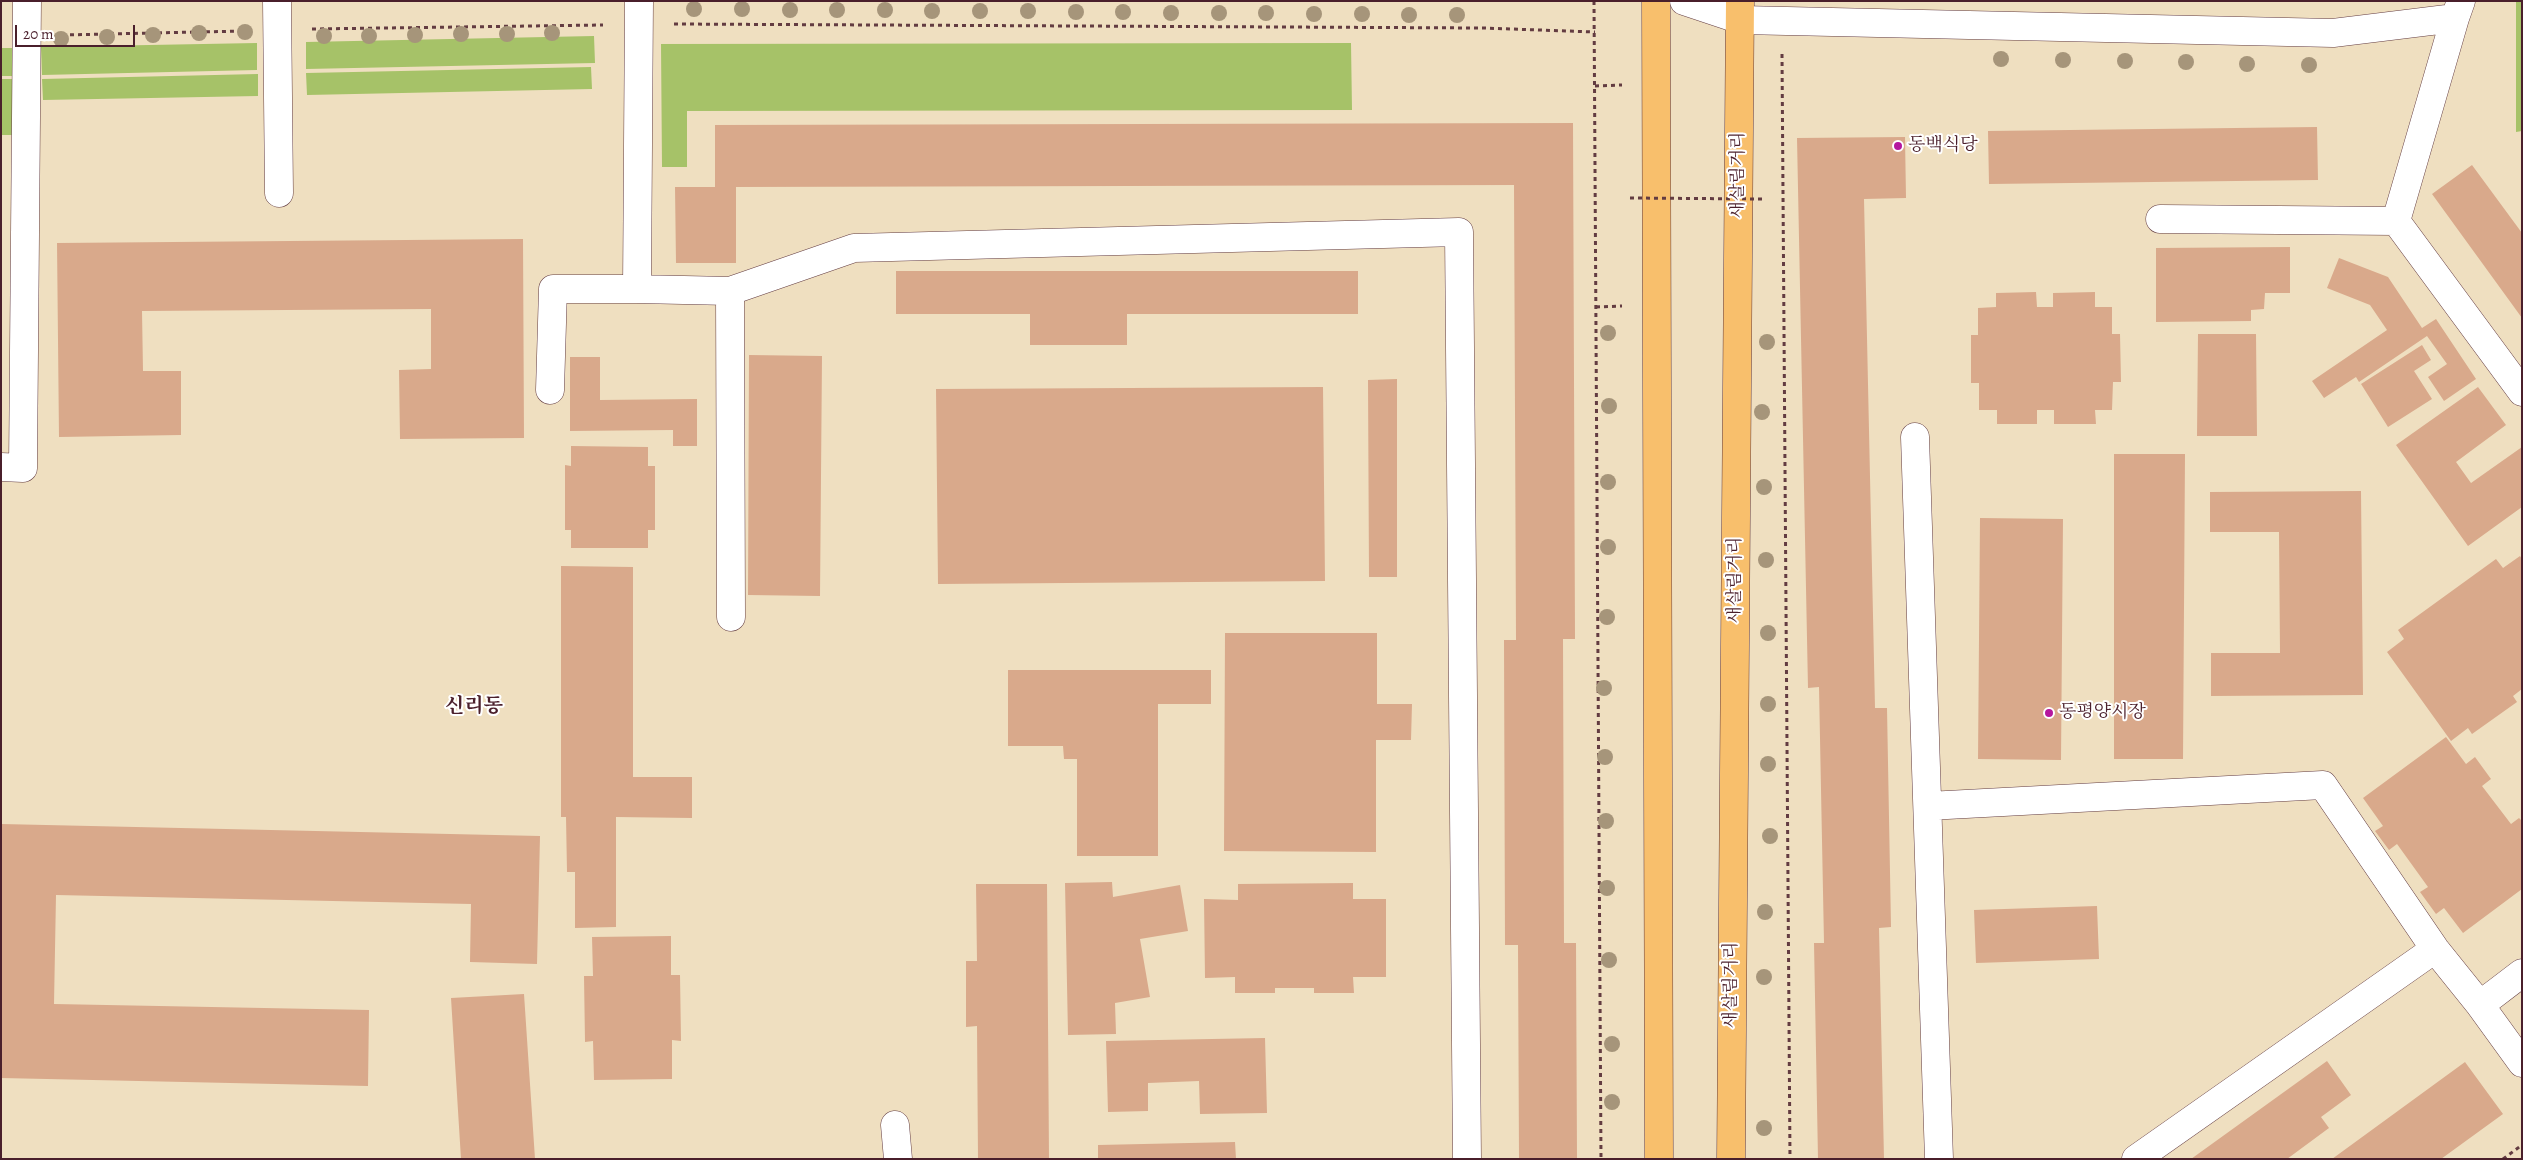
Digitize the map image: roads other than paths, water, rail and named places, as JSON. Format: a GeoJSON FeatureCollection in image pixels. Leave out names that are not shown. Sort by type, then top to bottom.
{"type":"FeatureCollection","features":[{"type":"Feature","properties":{"kind":"main road"},"geometry":{"type":"LineString","coordinates":[[1656,1],[1659,1159]]}},
{"type":"Feature","properties":{"kind":"main road","name":"새살림거리"},"geometry":{"type":"LineString","coordinates":[[1731,1159],[1740,10]]}},
{"type":"Feature","properties":{"kind":"street"},"geometry":{"type":"LineString","coordinates":[[1,467],[23,468],[27,1]]}},
{"type":"Feature","properties":{"kind":"street"},"geometry":{"type":"LineString","coordinates":[[277,1],[279,193]]}},
{"type":"Feature","properties":{"kind":"street"},"geometry":{"type":"LineString","coordinates":[[1684,1],[1740,10],[1782,20],[2333,33],[2458,10],[2396,222]]}},
{"type":"Feature","properties":{"kind":"street"},"geometry":{"type":"LineString","coordinates":[[637,289],[639,13]]}},
{"type":"Feature","properties":{"kind":"street"},"geometry":{"type":"LineString","coordinates":[[2160,219],[2396,222]]}},
{"type":"Feature","properties":{"kind":"street"},"geometry":{"type":"LineString","coordinates":[[2396,222],[2522,392]]}},
{"type":"Feature","properties":{"kind":"street"},"geometry":{"type":"LineString","coordinates":[[550,390],[553,289],[730,291],[854,248],[1459,232],[1468,1159]]}},
{"type":"Feature","properties":{"kind":"street"},"geometry":{"type":"LineString","coordinates":[[730,291],[731,617]]}},
{"type":"Feature","properties":{"kind":"street"},"geometry":{"type":"LineString","coordinates":[[1915,437],[1939,1159]]}},
{"type":"Feature","properties":{"kind":"street"},"geometry":{"type":"LineString","coordinates":[[1928,806],[2323,785],[2435,949],[2480,1005],[2522,1063]]}},
{"type":"Feature","properties":{"kind":"street"},"geometry":{"type":"LineString","coordinates":[[2136,1159],[2435,949]]}},
{"type":"Feature","properties":{"kind":"street"},"geometry":{"type":"LineString","coordinates":[[2480,1005],[2522,973]]}},
{"type":"Feature","properties":{"kind":"street"},"geometry":{"type":"LineString","coordinates":[[895,1125],[898,1159]]}},
{"type":"Feature","properties":{"kind":"place","name":"동백식당"},"geometry":{"type":"Point","coordinates":[1898,146]}},
{"type":"Feature","properties":{"kind":"place","name":"동평양시장"},"geometry":{"type":"Point","coordinates":[2049,713]}},
{"type":"Feature","properties":{"kind":"district","name":"신리동"},"geometry":{"type":"Point","coordinates":[474,707]}}]}
